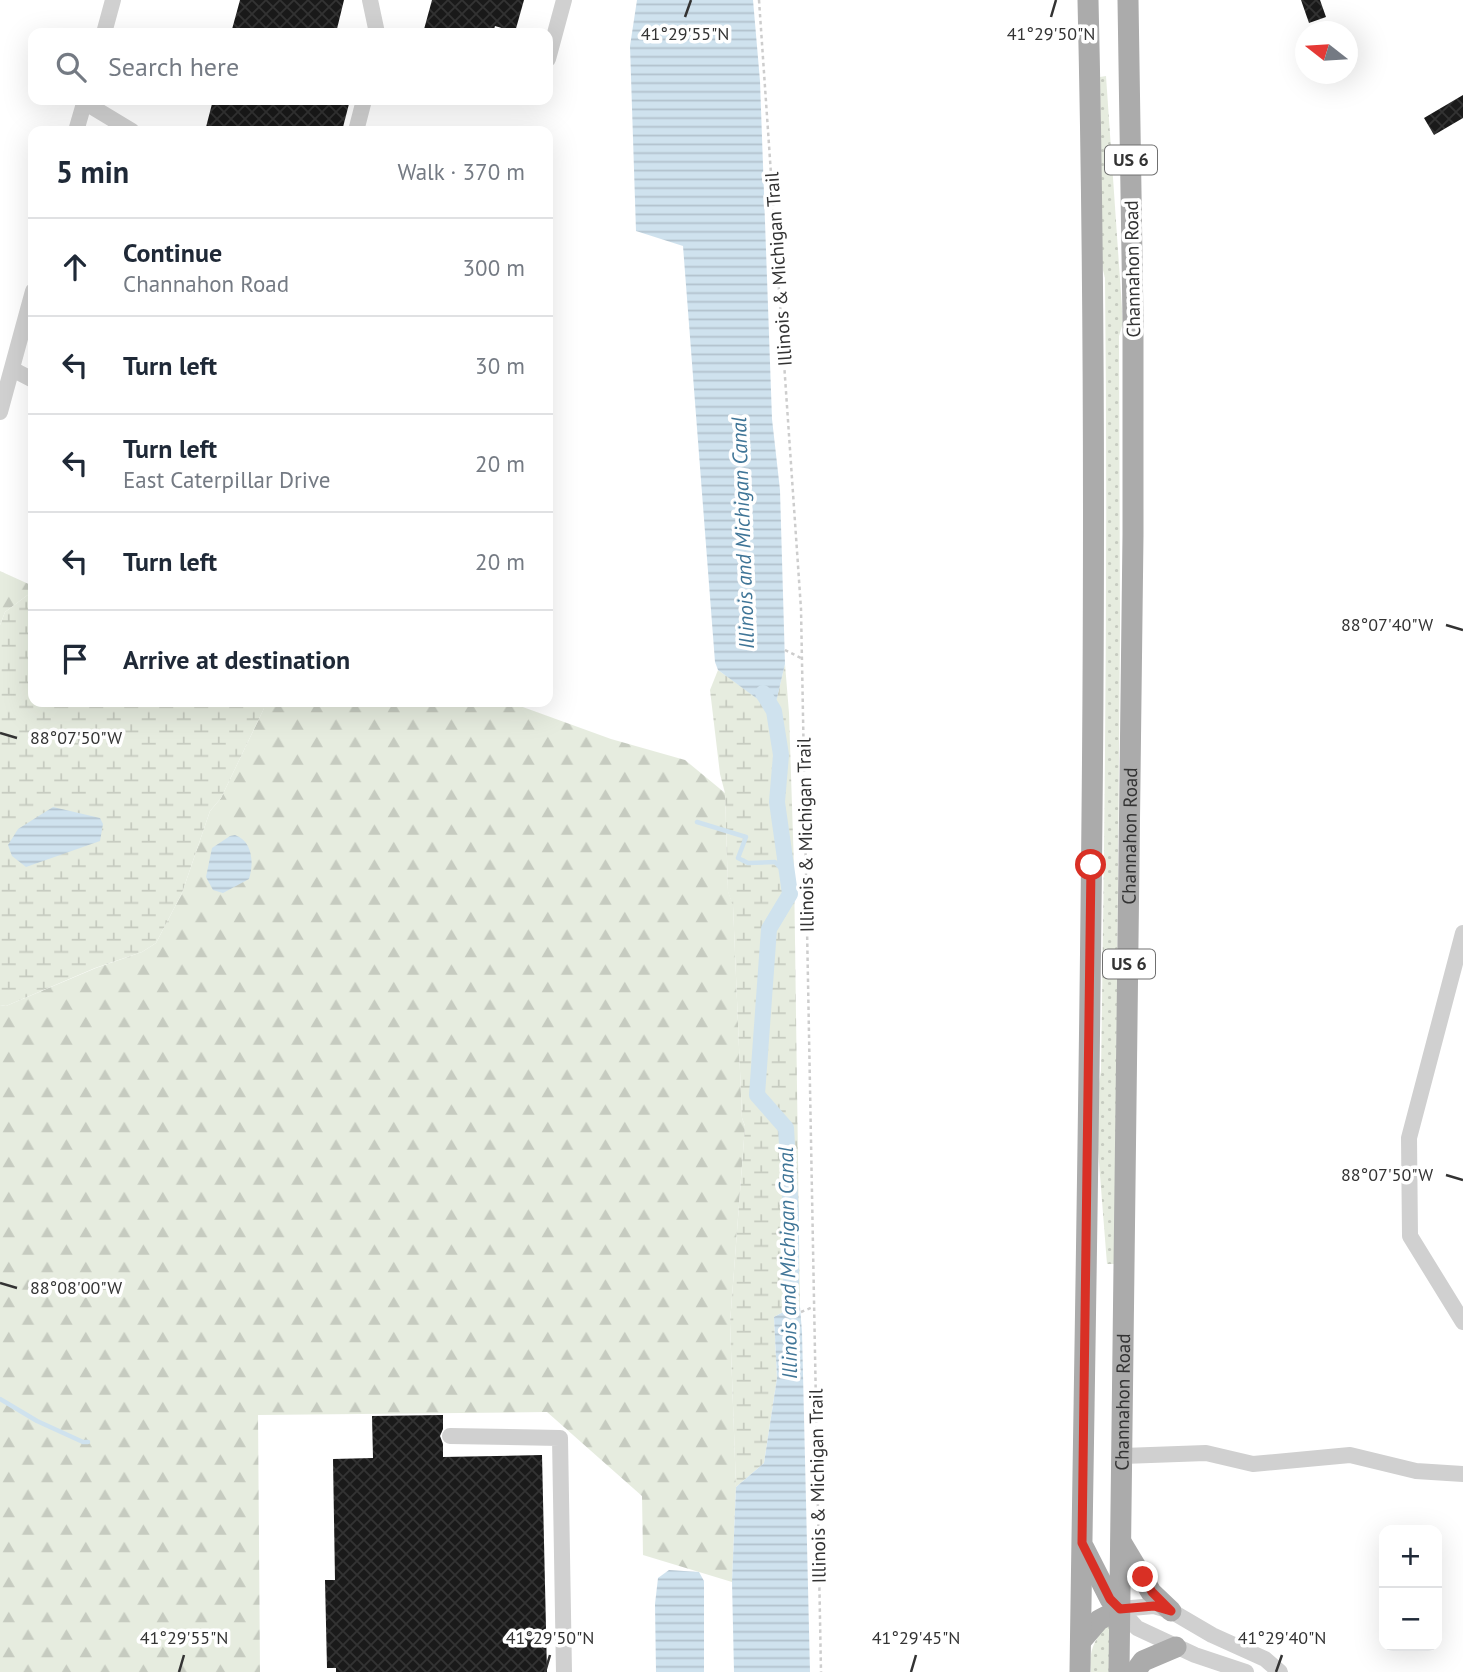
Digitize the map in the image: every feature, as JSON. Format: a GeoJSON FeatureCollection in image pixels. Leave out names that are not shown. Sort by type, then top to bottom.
{"type":"FeatureCollection","features":[{"type":"Feature","properties":{"kind":"main road","name":"Channahon Road"},"geometry":{"type":"LineString","coordinates":[[1080,1672],[1093,620],[1093,288],[1088,0]]}},
{"type":"Feature","properties":{"kind":"main road","name":"Channahon Road"},"geometry":{"type":"LineString","coordinates":[[1119,1672],[1133,549],[1128,0]]}},
{"type":"Feature","properties":{"kind":"main road"},"geometry":{"type":"LineString","coordinates":[[1121,1542],[1152,1592],[1171,1611]]}},
{"type":"Feature","properties":{"kind":"main road"},"geometry":{"type":"LineString","coordinates":[[1080,1641],[1098,1620],[1120,1609],[1110,1599],[1082,1543]]}},
{"type":"Feature","properties":{"kind":"main road"},"geometry":{"type":"LineString","coordinates":[[1135,1672],[1143,1661],[1176,1647]]}},
{"type":"Feature","properties":{"kind":"street"},"geometry":{"type":"LineString","coordinates":[[105,28],[113,0]]}},
{"type":"Feature","properties":{"kind":"street"},"geometry":{"type":"LineString","coordinates":[[370,0],[375,28]]}},
{"type":"Feature","properties":{"kind":"street"},"geometry":{"type":"LineString","coordinates":[[553,41],[564,0]]}},
{"type":"Feature","properties":{"kind":"street"},"geometry":{"type":"LineString","coordinates":[[78,126],[84,105]]}},
{"type":"Feature","properties":{"kind":"street"},"geometry":{"type":"LineString","coordinates":[[91,105],[124,126]]}},
{"type":"Feature","properties":{"kind":"street"},"geometry":{"type":"LineString","coordinates":[[357,126],[363,105]]}},
{"type":"Feature","properties":{"kind":"street"},"geometry":{"type":"LineString","coordinates":[[0,412],[28,310]]}},
{"type":"Feature","properties":{"kind":"street"},"geometry":{"type":"LineString","coordinates":[[12,369],[28,377]]}},
{"type":"Feature","properties":{"kind":"street"},"geometry":{"type":"LineString","coordinates":[[1463,933],[1409,1138],[1410,1236],[1463,1322]]}},
{"type":"Feature","properties":{"kind":"street"},"geometry":{"type":"LineString","coordinates":[[450,1436],[560,1438],[564,1672]]}},
{"type":"Feature","properties":{"kind":"street"},"geometry":{"type":"LineString","coordinates":[[1123,1456],[1206,1453],[1253,1464],[1350,1455],[1416,1471],[1463,1474]]}},
{"type":"Feature","properties":{"kind":"street"},"geometry":{"type":"LineString","coordinates":[[1120,1609],[1154,1606],[1171,1611],[1212,1635],[1265,1658],[1280,1672]]}},
{"type":"Feature","properties":{"kind":"street"},"geometry":{"type":"LineString","coordinates":[[1120,1609],[1137,1628],[1176,1647],[1246,1672]]}},
{"type":"Feature","properties":{"kind":"path","name":"Illinois & Michigan Trail"},"geometry":{"type":"LineString","coordinates":[[759,0],[800,595],[821,1672]]}},
{"type":"Feature","properties":{"kind":"path"},"geometry":{"type":"LineString","coordinates":[[785,650],[802,658]]}},
{"type":"Feature","properties":{"kind":"path"},"geometry":{"type":"LineString","coordinates":[[801,1312],[813,1307]]}},
{"type":"Feature","properties":{"kind":"green space"},"geometry":{"type":"Polygon","coordinates":[[[1106,76],[1123,323],[1119,336],[1120,624],[1115,1264],[1107,1264],[1098,1150],[1106,576],[1105,278],[1102,266],[1100,77],[1106,76]]]}},
{"type":"Feature","properties":{"kind":"green space"},"geometry":{"type":"Polygon","coordinates":[[[0,571],[28,584],[28,595],[5,612],[0,625],[0,571]]]}},
{"type":"Feature","properties":{"kind":"green space"},"geometry":{"type":"Polygon","coordinates":[[[28,595],[28,707],[265,707],[221,798],[210,811],[182,893],[156,943],[142,952],[95,968],[6,1006],[0,1005],[0,625],[5,612],[28,595]]]}},
{"type":"Feature","properties":{"kind":"green space"},"geometry":{"type":"Polygon","coordinates":[[[785,664],[794,867],[800,1307],[792,1286],[785,1311],[774,1317],[777,1378],[764,1463],[736,1487],[730,1323],[745,1126],[742,1118],[733,906],[728,892],[725,793],[720,774],[710,690],[718,670],[774,710],[785,664]]]}},
{"type":"Feature","properties":{"kind":"green space"},"geometry":{"type":"Polygon","coordinates":[[[265,707],[523,707],[611,739],[685,760],[725,793],[728,891],[733,905],[742,1118],[745,1126],[730,1323],[736,1487],[732,1582],[643,1555],[642,1496],[547,1412],[258,1415],[260,1672],[0,1672],[0,1005],[6,1006],[96,968],[142,952],[156,943],[182,893],[210,811],[221,798],[265,707]]]}},
{"type":"Feature","properties":{"kind":"green space"},"geometry":{"type":"Polygon","coordinates":[[[1110,1622],[1109,1672],[1091,1672],[1094,1645],[1110,1622]]]}},
{"type":"Feature","properties":{"kind":"water"},"geometry":{"type":"Polygon","coordinates":[[[637,0],[753,0],[760,81],[772,419],[780,490],[785,664],[774,711],[718,670],[715,662],[683,246],[636,231],[630,46],[637,0]]]}},
{"type":"Feature","properties":{"kind":"water"},"geometry":{"type":"Polygon","coordinates":[[[53,807],[100,818],[103,824],[100,841],[26,867],[12,856],[8,845],[18,829],[53,807]]]}},
{"type":"Feature","properties":{"kind":"water"},"geometry":{"type":"Polygon","coordinates":[[[235,835],[245,842],[251,854],[249,879],[223,893],[213,890],[206,877],[212,848],[235,835]]]}},
{"type":"Feature","properties":{"kind":"water"},"geometry":{"type":"Polygon","coordinates":[[[792,1285],[800,1307],[802,1332],[810,1672],[734,1672],[732,1582],[736,1487],[764,1463],[777,1378],[774,1317],[785,1311],[792,1285]]]}},
{"type":"Feature","properties":{"kind":"water"},"geometry":{"type":"Polygon","coordinates":[[[669,1570],[699,1572],[704,1581],[704,1672],[656,1672],[655,1604],[658,1578],[669,1570]]]}},
{"type":"Feature","properties":{"kind":"building"},"geometry":{"type":"Polygon","coordinates":[[[240,0],[344,0],[337,28],[232,28],[240,0]]]}},
{"type":"Feature","properties":{"kind":"building"},"geometry":{"type":"Polygon","coordinates":[[[432,0],[524,0],[516,28],[424,28],[432,0]]]}},
{"type":"Feature","properties":{"kind":"building"},"geometry":{"type":"Polygon","coordinates":[[[1301,0],[1320,0],[1326,17],[1308,21],[1301,0]]]}},
{"type":"Feature","properties":{"kind":"building"},"geometry":{"type":"Polygon","coordinates":[[[1463,95],[1463,118],[1434,135],[1424,118],[1463,95]]]}},
{"type":"Feature","properties":{"kind":"building"},"geometry":{"type":"Polygon","coordinates":[[[212,105],[349,105],[343,126],[206,126],[212,105]]]}},
{"type":"Feature","properties":{"kind":"building"},"geometry":{"type":"Polygon","coordinates":[[[443,1415],[440,1436],[443,1457],[542,1455],[547,1672],[336,1672],[336,1668],[327,1668],[325,1580],[335,1580],[333,1459],[373,1458],[372,1416],[443,1415]]]}},
{"type":"Feature","properties":{"kind":"waterway","name":"Illinois and Michigan Canal"},"geometry":{"type":"LineString","coordinates":[[763,693],[774,711],[781,755],[777,802],[790,894],[769,929],[757,1095],[786,1128],[791,1213],[791,1306]]}},
{"type":"Feature","properties":{"kind":"waterway"},"geometry":{"type":"LineString","coordinates":[[697,822],[746,837],[738,858],[748,863],[775,862],[787,875]]}},
{"type":"Feature","properties":{"kind":"waterway"},"geometry":{"type":"LineString","coordinates":[[0,1399],[37,1421],[88,1442]]}},
{"type":"Feature","properties":{"kind":"route"},"geometry":{"type":"LineString","coordinates":[[1091,865],[1082,1543],[1110,1599],[1120,1609],[1154,1606],[1171,1611],[1152,1592],[1143,1577]]}}]}
